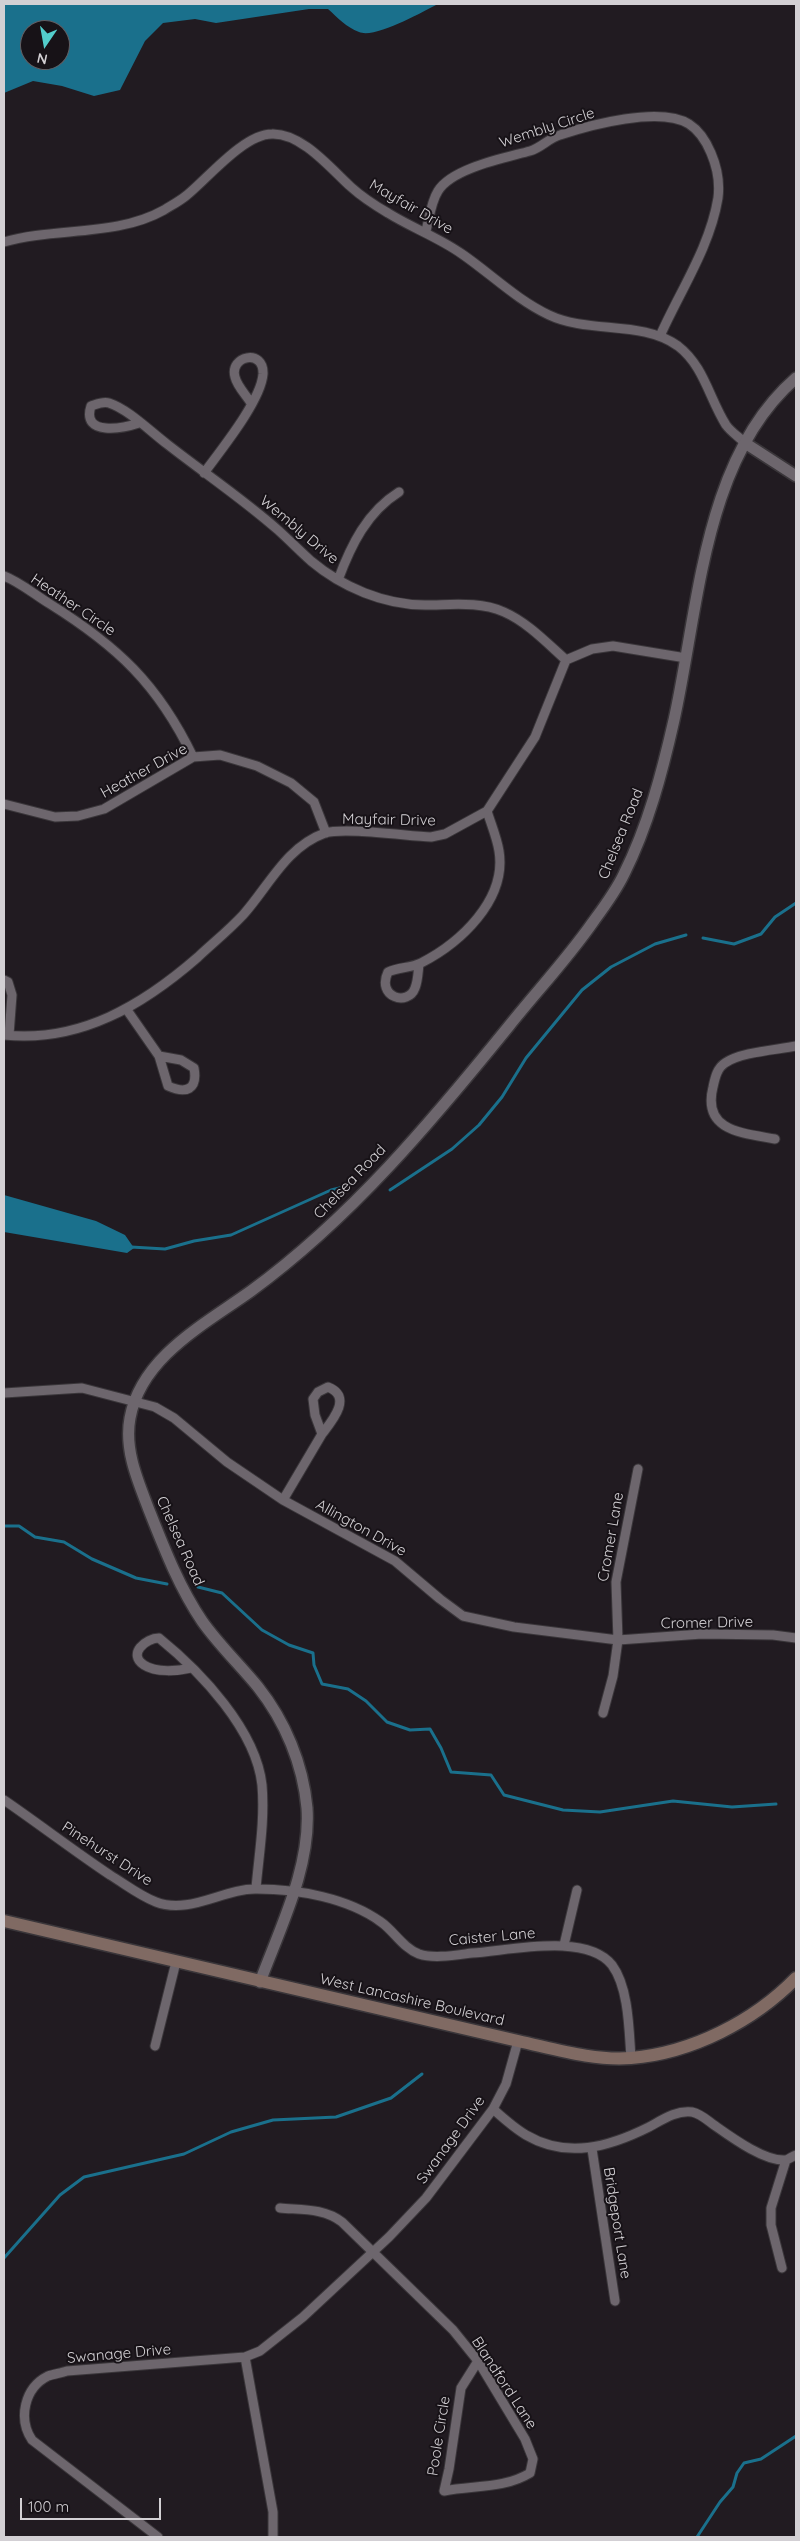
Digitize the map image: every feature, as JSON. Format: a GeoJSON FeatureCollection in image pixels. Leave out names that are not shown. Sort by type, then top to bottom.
{"type":"FeatureCollection","features":[{"type":"Feature","properties":{"kind":"main road","name":"West Lancashire Boulevard"},"geometry":{"type":"LineString","coordinates":[[4,1921],[260,1982],[582,2055],[631,2058],[662,2053],[703,2040],[756,2013],[772,2001],[796,1978]]}},
{"type":"Feature","properties":{"kind":"street","name":"Wembly Circle"},"geometry":{"type":"LineString","coordinates":[[426,231],[438,190],[462,172],[502,157],[531,151],[557,136],[610,122],[659,117],[687,123],[699,132],[716,165],[718,197],[708,234],[696,264],[678,294],[660,336]]}},
{"type":"Feature","properties":{"kind":"street","name":"Mayfair Drive"},"geometry":{"type":"LineString","coordinates":[[4,242],[28,234],[112,226],[162,211],[186,196],[247,143],[271,133],[291,137],[318,156],[353,189],[382,209],[426,231],[548,315],[565,322],[660,336],[677,346],[695,361],[728,427],[745,443]]}},
{"type":"Feature","properties":{"kind":"street"},"geometry":{"type":"LineString","coordinates":[[204,473],[252,403],[263,374],[262,363],[257,358],[248,356],[239,360],[234,376],[252,403]]}},
{"type":"Feature","properties":{"kind":"street","name":"Chelsea Road"},"geometry":{"type":"LineString","coordinates":[[260,1982],[293,1892],[304,1853],[307,1811],[301,1771],[285,1727],[262,1691],[203,1622],[175,1574],[143,1494],[127,1444],[130,1417],[135,1401],[154,1368],[182,1340],[295,1258],[384,1171],[464,1080],[590,926],[624,877],[648,815],[670,734],[686,658],[698,586],[719,509],[734,465],[745,443],[772,401],[796,378]]}},
{"type":"Feature","properties":{"kind":"street","name":"Wembly Drive"},"geometry":{"type":"LineString","coordinates":[[139,423],[113,430],[102,428],[92,422],[89,413],[91,406],[108,402],[120,408],[338,580],[389,601],[425,605],[472,605],[504,612],[533,630],[566,660]]}},
{"type":"Feature","properties":{"kind":"street"},"geometry":{"type":"LineString","coordinates":[[745,443],[796,476]]}},
{"type":"Feature","properties":{"kind":"street"},"geometry":{"type":"LineString","coordinates":[[338,580],[350,550],[368,521],[382,502],[399,492]]}},
{"type":"Feature","properties":{"kind":"street","name":"Heather Circle"},"geometry":{"type":"LineString","coordinates":[[4,576],[82,624],[117,652],[148,683],[179,728],[193,757]]}},
{"type":"Feature","properties":{"kind":"street"},"geometry":{"type":"LineString","coordinates":[[566,660],[592,649],[613,646],[686,658]]}},
{"type":"Feature","properties":{"kind":"street","name":"Mayfair Drive"},"geometry":{"type":"LineString","coordinates":[[6,1035],[58,1034],[88,1026],[127,1010],[173,979],[213,944],[243,915],[278,869],[300,845],[326,833],[431,837],[445,834],[487,811],[535,737],[566,660]]}},
{"type":"Feature","properties":{"kind":"street","name":"Heather Drive"},"geometry":{"type":"LineString","coordinates":[[4,804],[55,817],[86,814],[104,809],[193,757],[220,756],[257,766],[290,782],[314,802],[326,833]]}},
{"type":"Feature","properties":{"kind":"street"},"geometry":{"type":"LineString","coordinates":[[419,964],[415,989],[409,996],[398,998],[391,995],[386,989],[385,979],[388,972],[398,967],[419,964],[461,936],[480,914],[493,891],[500,868],[500,852],[487,811]]}},
{"type":"Feature","properties":{"kind":"street"},"geometry":{"type":"LineString","coordinates":[[4,980],[8,982],[12,996],[6,1035]]}},
{"type":"Feature","properties":{"kind":"street"},"geometry":{"type":"LineString","coordinates":[[127,1010],[160,1056],[168,1086],[179,1091],[188,1089],[194,1084],[196,1078],[194,1068],[181,1060],[160,1056]]}},
{"type":"Feature","properties":{"kind":"street"},"geometry":{"type":"LineString","coordinates":[[775,1139],[732,1131],[717,1119],[710,1100],[716,1074],[724,1063],[740,1057],[796,1046]]}},
{"type":"Feature","properties":{"kind":"street"},"geometry":{"type":"LineString","coordinates":[[283,1500],[322,1434],[338,1414],[341,1404],[338,1394],[328,1387],[318,1392],[313,1399],[315,1415],[322,1434]]}},
{"type":"Feature","properties":{"kind":"street","name":"Allington Drive"},"geometry":{"type":"LineString","coordinates":[[4,1393],[82,1388],[155,1407],[174,1418],[227,1462],[283,1500],[395,1561],[463,1616],[514,1627],[618,1640]]}},
{"type":"Feature","properties":{"kind":"street","name":"Cromer Lane"},"geometry":{"type":"LineString","coordinates":[[603,1713],[613,1676],[618,1640],[616,1582],[638,1469]]}},
{"type":"Feature","properties":{"kind":"street","name":"Cromer Drive"},"geometry":{"type":"LineString","coordinates":[[618,1640],[702,1634],[773,1635],[796,1638]]}},
{"type":"Feature","properties":{"kind":"street"},"geometry":{"type":"LineString","coordinates":[[191,1668],[177,1672],[145,1666],[138,1659],[138,1653],[142,1644],[150,1638],[159,1638],[191,1668],[214,1691],[240,1726],[257,1761],[263,1806],[256,1888]]}},
{"type":"Feature","properties":{"kind":"street","name":"Pinehurst Drive"},"geometry":{"type":"LineString","coordinates":[[4,1800],[101,1869],[156,1902],[181,1905],[256,1888],[293,1892]]}},
{"type":"Feature","properties":{"kind":"street"},"geometry":{"type":"LineString","coordinates":[[564,1945],[577,1890]]}},
{"type":"Feature","properties":{"kind":"street","name":"Caister Lane"},"geometry":{"type":"LineString","coordinates":[[293,1892],[352,1905],[388,1927],[405,1946],[421,1955],[447,1955],[564,1945],[596,1954],[606,1959],[613,1966],[620,1981],[627,2012],[631,2058]]}},
{"type":"Feature","properties":{"kind":"street"},"geometry":{"type":"LineString","coordinates":[[156,2046],[176,1962]]}},
{"type":"Feature","properties":{"kind":"street","name":"Swanage Drive"},"geometry":{"type":"LineString","coordinates":[[158,2537],[32,2440],[24,2422],[27,2401],[40,2382],[48,2376],[67,2371],[245,2357],[260,2351],[283,2335],[372,2252],[426,2198],[493,2109],[506,2084],[518,2041]]}},
{"type":"Feature","properties":{"kind":"street"},"geometry":{"type":"LineString","coordinates":[[493,2109],[524,2134],[558,2148],[592,2149],[622,2140],[671,2116],[692,2112],[700,2115],[751,2149],[767,2156],[786,2160],[796,2155]]}},
{"type":"Feature","properties":{"kind":"street","name":"Bridgeport Lane"},"geometry":{"type":"LineString","coordinates":[[592,2149],[615,2301]]}},
{"type":"Feature","properties":{"kind":"street"},"geometry":{"type":"LineString","coordinates":[[782,2268],[771,2225],[771,2208],[786,2160]]}},
{"type":"Feature","properties":{"kind":"street","name":"Blandford Lane"},"geometry":{"type":"LineString","coordinates":[[280,2208],[321,2211],[333,2215],[453,2330],[478,2361],[525,2439],[533,2459],[530,2473]]}},
{"type":"Feature","properties":{"kind":"street"},"geometry":{"type":"LineString","coordinates":[[245,2357],[273,2512],[273,2537]]}},
{"type":"Feature","properties":{"kind":"street","name":"Poole Circle"},"geometry":{"type":"LineString","coordinates":[[478,2361],[461,2388],[444,2491],[465,2487],[494,2486],[520,2480],[530,2473]]}},
{"type":"Feature","properties":{"kind":"water"},"geometry":{"type":"Polygon","coordinates":[[[4,4],[438,4],[398,24],[376,32],[366,33],[350,28],[328,9],[309,9],[216,23],[195,19],[163,23],[145,41],[120,90],[94,96],[62,86],[33,81],[4,93],[4,4]]]}},
{"type":"Feature","properties":{"kind":"water"},"geometry":{"type":"Polygon","coordinates":[[[4,1195],[96,1221],[125,1235],[134,1248],[127,1253],[4,1232],[4,1195]]]}},
{"type":"Feature","properties":{"kind":"waterway"},"geometry":{"type":"LineString","coordinates":[[703,938],[734,944],[761,934],[775,917],[796,903]]}},
{"type":"Feature","properties":{"kind":"waterway"},"geometry":{"type":"LineString","coordinates":[[390,1190],[452,1149],[479,1125],[502,1097],[526,1058],[582,990],[611,967],[655,944],[686,935]]}},
{"type":"Feature","properties":{"kind":"waterway"},"geometry":{"type":"LineString","coordinates":[[131,1247],[165,1249],[194,1241],[231,1235],[331,1190],[348,1186]]}},
{"type":"Feature","properties":{"kind":"waterway"},"geometry":{"type":"LineString","coordinates":[[4,1526],[19,1526],[35,1537],[64,1542],[92,1559],[136,1578],[167,1584]]}},
{"type":"Feature","properties":{"kind":"waterway"},"geometry":{"type":"LineString","coordinates":[[198,1587],[222,1593],[262,1630],[289,1645],[313,1653],[314,1665],[322,1684],[348,1689],[366,1701],[387,1722],[410,1730],[430,1729],[441,1748],[451,1772],[491,1775],[504,1795],[563,1810],[600,1812],[673,1801],[732,1807],[776,1804]]}},
{"type":"Feature","properties":{"kind":"waterway"},"geometry":{"type":"LineString","coordinates":[[4,2258],[60,2195],[84,2177],[184,2154],[231,2132],[273,2120],[336,2117],[391,2098],[422,2074]]}},
{"type":"Feature","properties":{"kind":"waterway"},"geometry":{"type":"LineString","coordinates":[[697,2537],[720,2502],[733,2487],[737,2473],[744,2463],[761,2459],[796,2436]]}}]}
